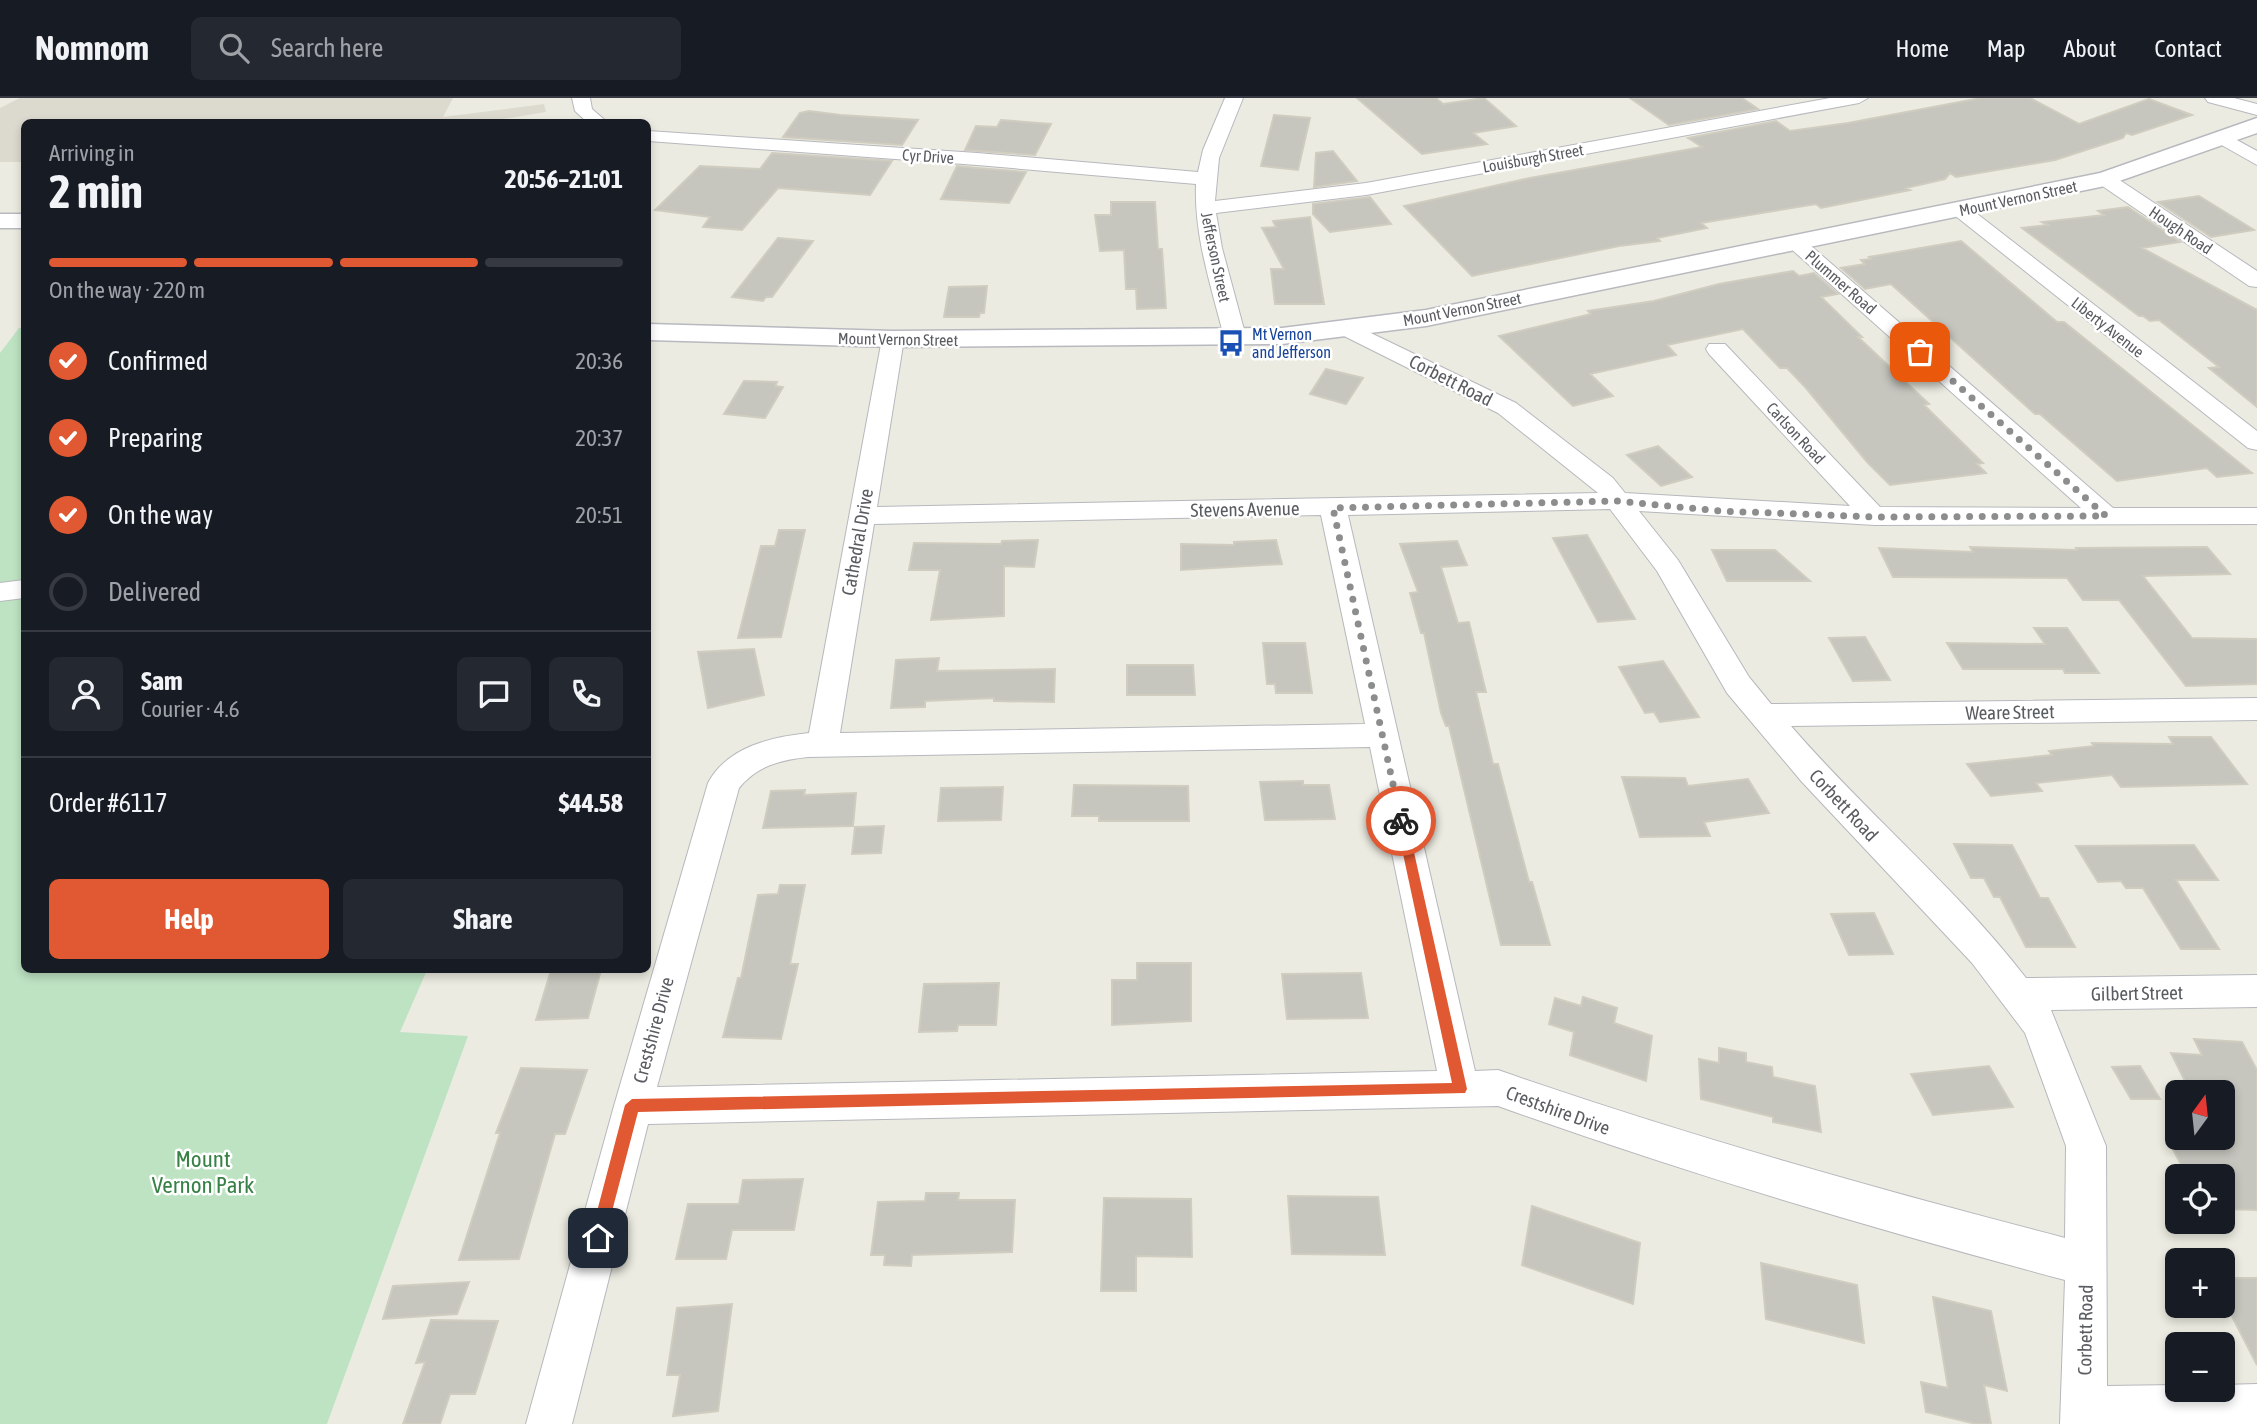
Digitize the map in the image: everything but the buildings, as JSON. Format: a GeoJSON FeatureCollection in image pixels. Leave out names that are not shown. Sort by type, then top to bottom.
{"type":"FeatureCollection","features":[{"type":"Feature","properties":{"kind":"main road","name":"Mount Vernon Street"},"geometry":{"type":"LineString","coordinates":[[651,332],[893,340],[1282,337],[1426,317],[2105,180],[2257,125]]}},
{"type":"Feature","properties":{"kind":"main road"},"geometry":{"type":"LineString","coordinates":[[0,220],[21,220]]}},
{"type":"Feature","properties":{"kind":"street"},"geometry":{"type":"LineString","coordinates":[[581,98],[584,111],[594,119]]}},
{"type":"Feature","properties":{"kind":"street","name":"Jefferson Street"},"geometry":{"type":"LineString","coordinates":[[1234,98],[1209,160],[1205,208],[1235,337]]}},
{"type":"Feature","properties":{"kind":"street","name":"Louisburgh Street"},"geometry":{"type":"LineString","coordinates":[[1205,208],[1366,189],[1858,98]]}},
{"type":"Feature","properties":{"kind":"street"},"geometry":{"type":"LineString","coordinates":[[2214,98],[2257,110]]}},
{"type":"Feature","properties":{"kind":"street","name":"Cyr Drive"},"geometry":{"type":"LineString","coordinates":[[651,136],[977,159],[1207,179]]}},
{"type":"Feature","properties":{"kind":"street"},"geometry":{"type":"LineString","coordinates":[[2224,139],[2257,159]]}},
{"type":"Feature","properties":{"kind":"street","name":"Hough Road"},"geometry":{"type":"LineString","coordinates":[[2105,180],[2257,281]]}},
{"type":"Feature","properties":{"kind":"street","name":"Liberty Avenue"},"geometry":{"type":"LineString","coordinates":[[1959,210],[2257,443]]}},
{"type":"Feature","properties":{"kind":"street","name":"Plummer Road"},"geometry":{"type":"LineString","coordinates":[[1797,243],[2106,516]]}},
{"type":"Feature","properties":{"kind":"street","name":"Corbett Road"},"geometry":{"type":"LineString","coordinates":[[1348,328],[1507,408],[1604,484],[1668,566],[1738,685],[1813,773],[1985,952],[2040,1024],[2087,1146],[2083,1416]]}},
{"type":"Feature","properties":{"kind":"street","name":"Cathedral Drive"},"geometry":{"type":"LineString","coordinates":[[822,745],[893,340]]}},
{"type":"Feature","properties":{"kind":"street","name":"Carlson Road"},"geometry":{"type":"LineString","coordinates":[[1717,349],[1875,517]]}},
{"type":"Feature","properties":{"kind":"street","name":"Stevens Avenue"},"geometry":{"type":"LineString","coordinates":[[862,516],[1617,501],[1720,511],[1875,517],[2257,516]]}},
{"type":"Feature","properties":{"kind":"street"},"geometry":{"type":"LineString","coordinates":[[1333,508],[1460,1089]]}},
{"type":"Feature","properties":{"kind":"street"},"geometry":{"type":"LineString","coordinates":[[0,592],[21,589]]}},
{"type":"Feature","properties":{"kind":"street","name":"Weare Street"},"geometry":{"type":"LineString","coordinates":[[1764,715],[2257,709]]}},
{"type":"Feature","properties":{"kind":"street","name":"Crestshire Drive"},"geometry":{"type":"LineString","coordinates":[[1382,734],[822,745],[785,747],[750,758],[734,769],[724,783],[632,1105],[1498,1088],[1643,1139],[1920,1222],[2086,1265]]}},
{"type":"Feature","properties":{"kind":"street","name":"Gilbert Street"},"geometry":{"type":"LineString","coordinates":[[2017,994],[2257,991]]}},
{"type":"Feature","properties":{"kind":"street"},"geometry":{"type":"LineString","coordinates":[[549,1424],[632,1105]]}},
{"type":"Feature","properties":{"kind":"street"},"geometry":{"type":"LineString","coordinates":[[2083,1416],[2257,1407]]}},
{"type":"Feature","properties":{"kind":"shaded area"},"geometry":{"type":"Polygon","coordinates":[[[20,98],[453,98],[443,117],[544,104],[546,112],[503,119],[21,119],[21,162],[0,162],[0,108],[20,98]]]}},
{"type":"Feature","properties":{"kind":"green space","name":"Mount Vernon Park"},"geometry":{"type":"Polygon","coordinates":[[[19,328],[21,973],[426,973],[400,1032],[468,1036],[327,1424],[0,1424],[0,353],[19,328]]]}},
{"type":"Feature","properties":{"kind":"way so far"},"geometry":{"type":"LineString","coordinates":[[1401,821],[1333,508],[1617,501],[1720,511],[1875,517],[2106,516],[1920,352]]}},
{"type":"Feature","properties":{"kind":"place","name":"Mt Vernon and Jefferson"},"geometry":{"type":"Point","coordinates":[1231,343]}},
{"type":"Feature","properties":{"kind":"route"},"geometry":{"type":"LineString","coordinates":[[598,1238],[632,1105],[1460,1089],[1401,821]]}}]}
